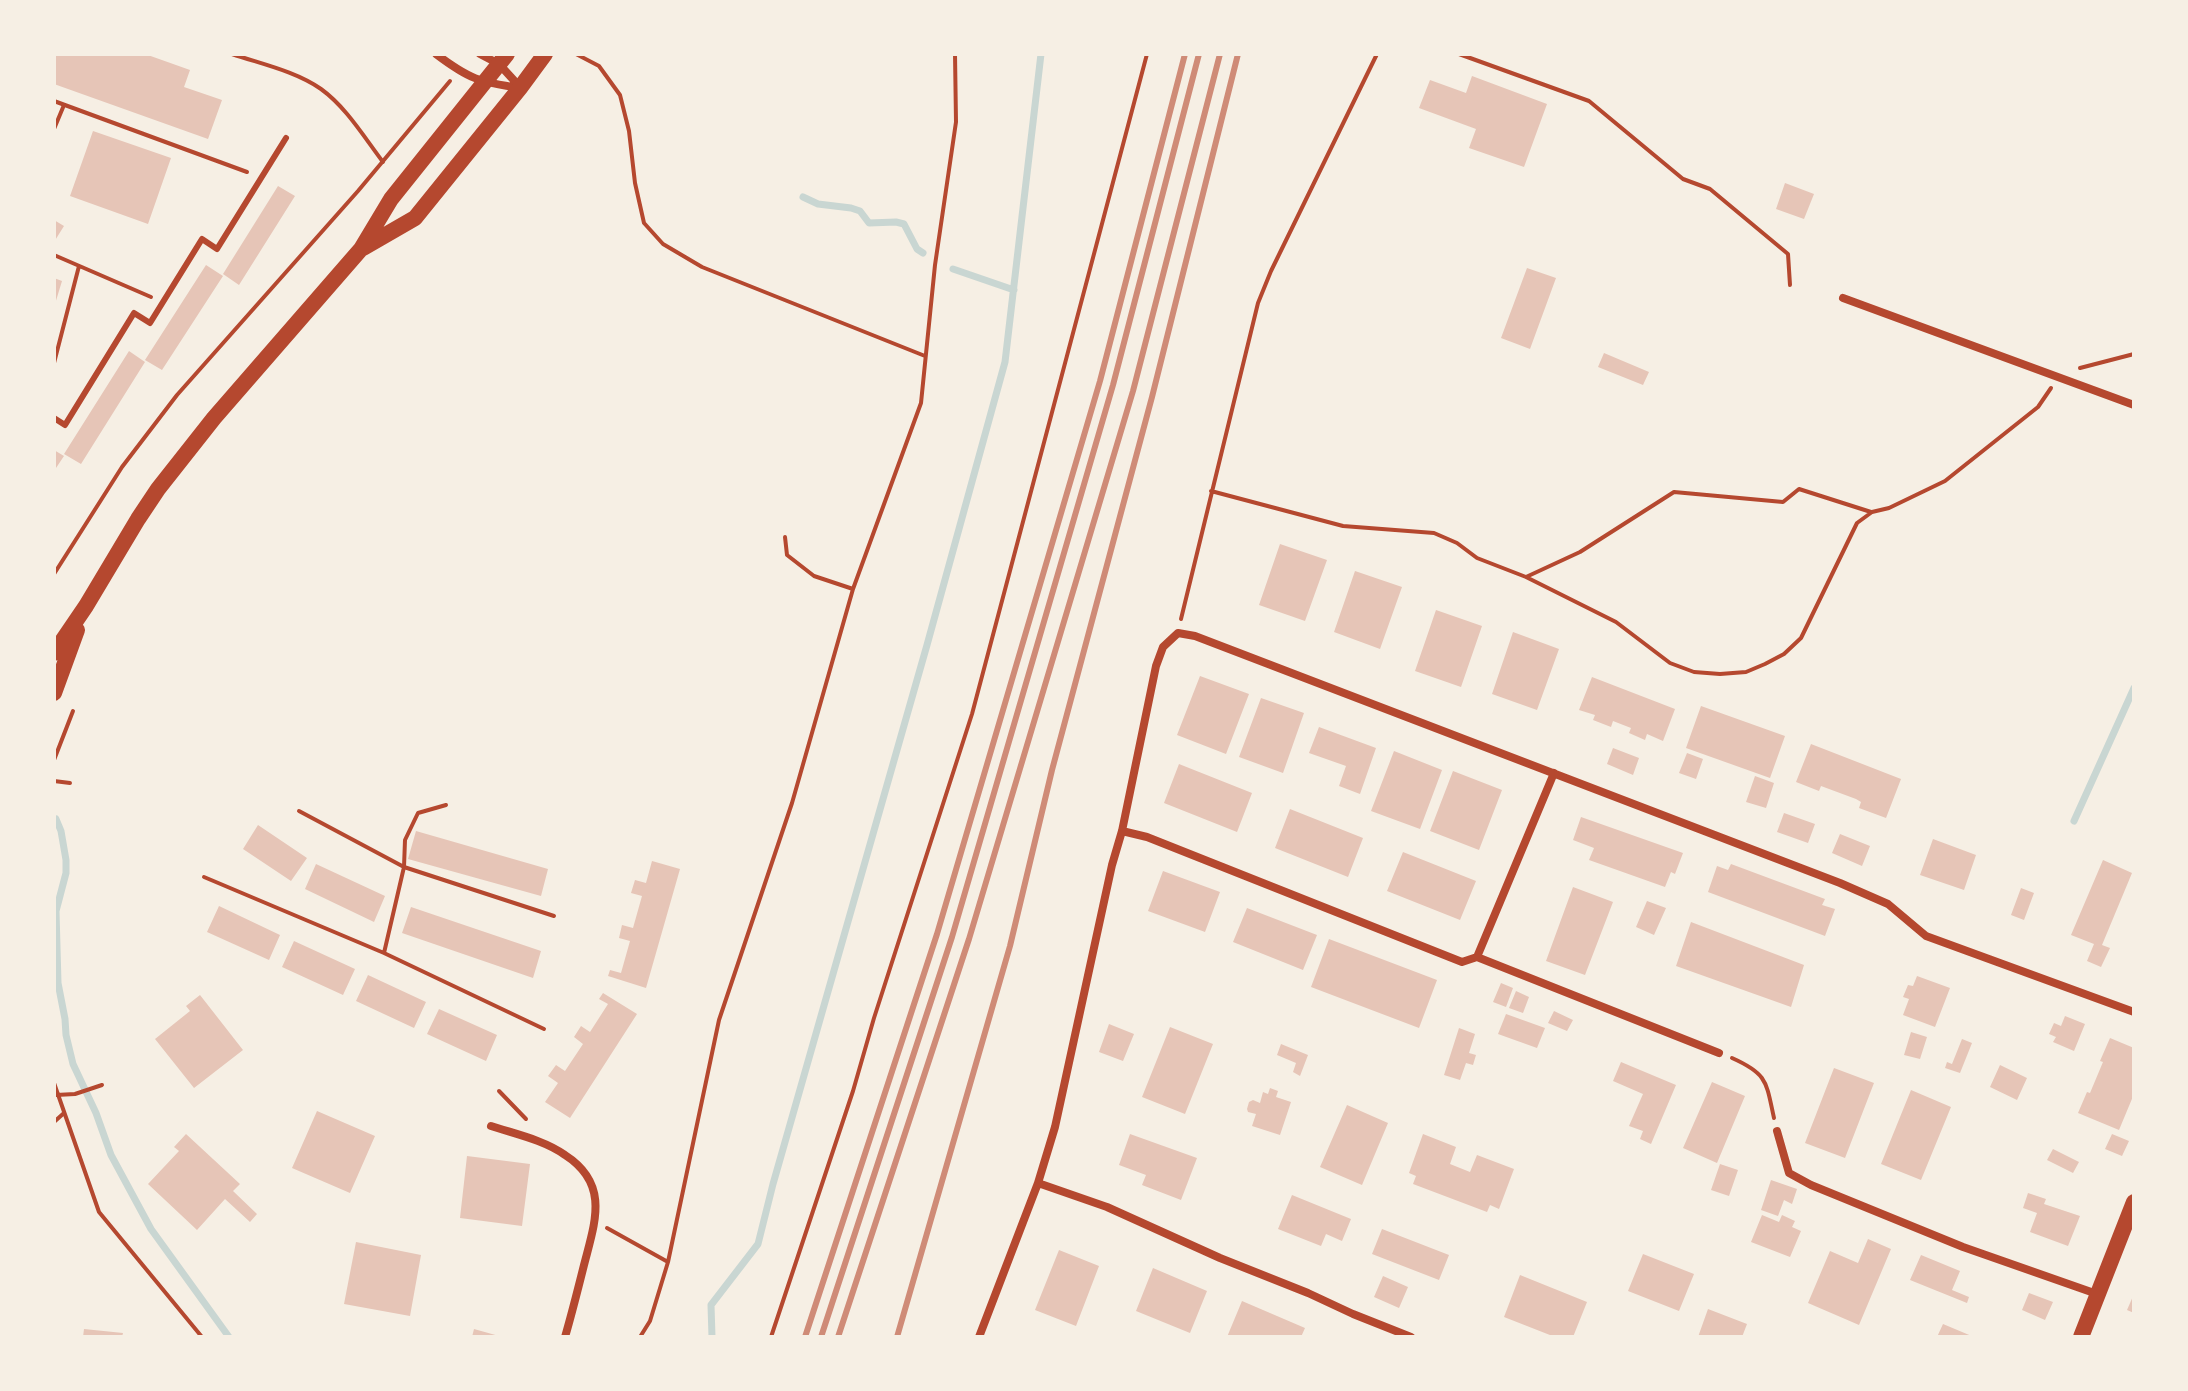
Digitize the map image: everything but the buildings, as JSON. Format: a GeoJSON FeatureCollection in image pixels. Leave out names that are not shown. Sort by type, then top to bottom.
{"type":"FeatureCollection","features":[{"type":"Feature","properties":{"kind":"main road"},"geometry":{"type":"LineString","coordinates":[[361,249],[415,218],[545,54]]}},
{"type":"Feature","properties":{"kind":"main road"},"geometry":{"type":"LineString","coordinates":[[54,653],[158,489],[214,418],[361,249],[391,199],[503,59]]}},
{"type":"Feature","properties":{"kind":"main road"},"geometry":{"type":"LineString","coordinates":[[54,693],[86,606]]}},
{"type":"Feature","properties":{"kind":"main road"},"geometry":{"type":"LineString","coordinates":[[2081,1337],[2134,1202]]}},
{"type":"Feature","properties":{"kind":"street"},"geometry":{"type":"LineString","coordinates":[[436,54],[458,71],[484,83],[520,88]]}},
{"type":"Feature","properties":{"kind":"street"},"geometry":{"type":"LineString","coordinates":[[480,54],[503,59],[520,88]]}},
{"type":"Feature","properties":{"kind":"street"},"geometry":{"type":"LineString","coordinates":[[1843,298],[2134,405]]}},
{"type":"Feature","properties":{"kind":"street"},"geometry":{"type":"LineString","coordinates":[[979,1337],[1038,1183],[1055,1127],[1156,666],[1163,647],[1178,633],[1195,636],[1871,895],[1888,904],[1926,936],[2134,1011]]}},
{"type":"Feature","properties":{"kind":"street"},"geometry":{"type":"LineString","coordinates":[[1477,957],[1554,773]]}},
{"type":"Feature","properties":{"kind":"street"},"geometry":{"type":"LineString","coordinates":[[1122,831],[1147,837],[1462,962],[1477,957],[1719,1053]]}},
{"type":"Feature","properties":{"kind":"street"},"geometry":{"type":"LineString","coordinates":[[491,1126],[547,1145],[565,1155],[581,1167],[591,1182],[596,1218],[565,1337]]}},
{"type":"Feature","properties":{"kind":"street"},"geometry":{"type":"LineString","coordinates":[[1777,1131],[1789,1173],[1811,1185],[1963,1247],[2097,1294]]}},
{"type":"Feature","properties":{"kind":"street"},"geometry":{"type":"LineString","coordinates":[[1038,1183],[1107,1207],[1220,1258],[1411,1337]]}},
{"type":"Feature","properties":{"kind":"lane"},"geometry":{"type":"LineString","coordinates":[[54,418],[65,425],[134,313],[150,323],[202,239],[217,249],[286,138]]}},
{"type":"Feature","properties":{"kind":"path"},"geometry":{"type":"LineString","coordinates":[[232,54],[301,78],[322,89],[341,106],[383,162]]}},
{"type":"Feature","properties":{"kind":"path"},"geometry":{"type":"LineString","coordinates":[[576,54],[599,66],[620,95],[644,223],[663,244],[702,267],[926,356]]}},
{"type":"Feature","properties":{"kind":"path"},"geometry":{"type":"LineString","coordinates":[[640,1337],[650,1321],[668,1262],[719,1020],[792,803],[853,589],[921,403],[935,265],[956,122],[955,54]]}},
{"type":"Feature","properties":{"kind":"path"},"geometry":{"type":"LineString","coordinates":[[771,1337],[853,1091],[972,714],[1147,54]]}},
{"type":"Feature","properties":{"kind":"path"},"geometry":{"type":"LineString","coordinates":[[1178,633],[1258,303],[1377,54]]}},
{"type":"Feature","properties":{"kind":"path"},"geometry":{"type":"LineString","coordinates":[[1459,54],[1589,101],[1683,179],[1710,189],[1788,254],[1790,285]]}},
{"type":"Feature","properties":{"kind":"path"},"geometry":{"type":"LineString","coordinates":[[54,574],[122,467],[177,395],[383,162],[458,71]]}},
{"type":"Feature","properties":{"kind":"path"},"geometry":{"type":"LineString","coordinates":[[54,101],[262,177]]}},
{"type":"Feature","properties":{"kind":"path"},"geometry":{"type":"LineString","coordinates":[[54,129],[64,105]]}},
{"type":"Feature","properties":{"kind":"path"},"geometry":{"type":"LineString","coordinates":[[54,255],[163,302]]}},
{"type":"Feature","properties":{"kind":"path"},"geometry":{"type":"LineString","coordinates":[[54,363],[79,266]]}},
{"type":"Feature","properties":{"kind":"path"},"geometry":{"type":"LineString","coordinates":[[1211,491],[1343,526],[1434,533],[1457,543],[1477,558],[1526,577],[1616,622],[1670,663],[1694,672],[1746,672],[1784,654],[1801,638],[1857,523],[1872,512],[1889,508],[1945,481],[2038,407],[2059,377],[2089,365],[2134,354]]}},
{"type":"Feature","properties":{"kind":"path"},"geometry":{"type":"LineString","coordinates":[[1526,577],[1580,552],[1674,492],[1783,502],[1799,489],[1872,512]]}},
{"type":"Feature","properties":{"kind":"path"},"geometry":{"type":"LineString","coordinates":[[785,537],[787,555],[814,576],[853,589]]}},
{"type":"Feature","properties":{"kind":"path"},"geometry":{"type":"LineString","coordinates":[[54,760],[73,711]]}},
{"type":"Feature","properties":{"kind":"path"},"geometry":{"type":"LineString","coordinates":[[54,781],[70,783]]}},
{"type":"Feature","properties":{"kind":"path"},"geometry":{"type":"LineString","coordinates":[[384,953],[404,867],[405,840],[418,813],[446,805]]}},
{"type":"Feature","properties":{"kind":"path"},"geometry":{"type":"LineString","coordinates":[[299,811],[404,867],[554,916]]}},
{"type":"Feature","properties":{"kind":"path"},"geometry":{"type":"LineString","coordinates":[[204,877],[384,953],[544,1029]]}},
{"type":"Feature","properties":{"kind":"path"},"geometry":{"type":"LineString","coordinates":[[1719,1053],[1758,1072],[1766,1083],[1777,1131]]}},
{"type":"Feature","properties":{"kind":"path"},"geometry":{"type":"LineString","coordinates":[[54,1083],[99,1212],[202,1337]]}},
{"type":"Feature","properties":{"kind":"path"},"geometry":{"type":"LineString","coordinates":[[56,1095],[75,1094],[102,1085]]}},
{"type":"Feature","properties":{"kind":"path"},"geometry":{"type":"LineString","coordinates":[[499,1091],[533,1127]]}},
{"type":"Feature","properties":{"kind":"path"},"geometry":{"type":"LineString","coordinates":[[54,1122],[64,1113]]}},
{"type":"Feature","properties":{"kind":"path"},"geometry":{"type":"LineString","coordinates":[[604,1242],[607,1228],[668,1262]]}},
{"type":"Feature","properties":{"kind":"waterway"},"geometry":{"type":"LineString","coordinates":[[712,1337],[711,1305],[758,1244],[1005,362],[1041,54]]}},
{"type":"Feature","properties":{"kind":"waterway"},"geometry":{"type":"LineString","coordinates":[[803,197],[818,204],[860,211],[869,223],[904,224],[917,249],[923,253]]}},
{"type":"Feature","properties":{"kind":"waterway"},"geometry":{"type":"LineString","coordinates":[[953,269],[1014,290]]}},
{"type":"Feature","properties":{"kind":"waterway"},"geometry":{"type":"LineString","coordinates":[[2074,821],[2134,688]]}},
{"type":"Feature","properties":{"kind":"waterway"},"geometry":{"type":"LineString","coordinates":[[56,819],[66,860],[66,873],[56,911],[58,983],[73,1064],[111,1155],[151,1229],[229,1337]]}},
{"type":"Feature","properties":{"kind":"railway"},"geometry":{"type":"LineString","coordinates":[[805,1337],[937,934],[1100,381],[1185,54]]}},
{"type":"Feature","properties":{"kind":"railway"},"geometry":{"type":"LineString","coordinates":[[821,1337],[952,937],[1113,385],[1199,54]]}},
{"type":"Feature","properties":{"kind":"railway"},"geometry":{"type":"LineString","coordinates":[[838,1337],[969,939],[1133,391],[1220,54]]}},
{"type":"Feature","properties":{"kind":"railway"},"geometry":{"type":"LineString","coordinates":[[897,1337],[1010,946],[1052,770],[1152,397],[1238,54]]}}]}
